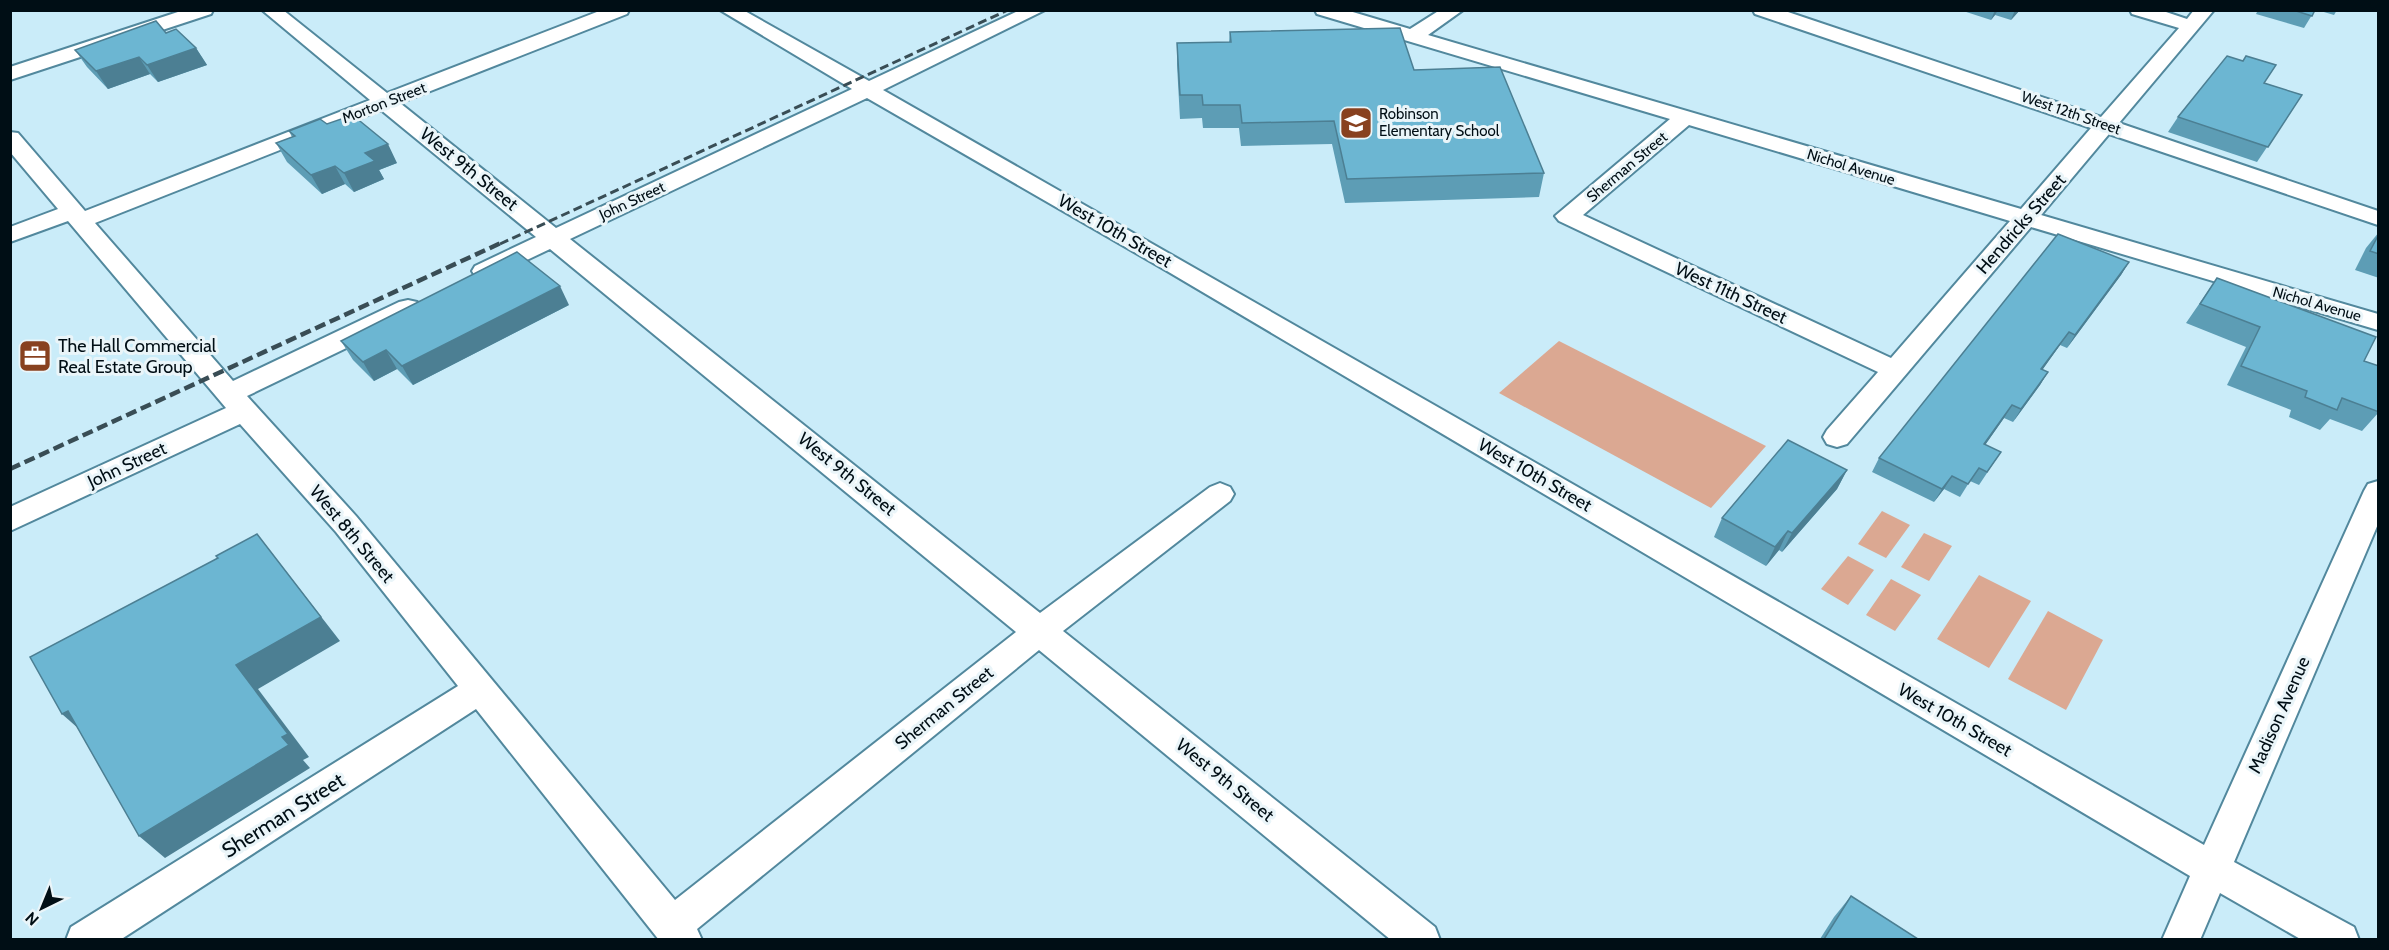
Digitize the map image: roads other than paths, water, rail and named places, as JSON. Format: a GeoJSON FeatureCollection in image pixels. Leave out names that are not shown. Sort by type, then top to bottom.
{"type":"FeatureCollection","features":[{"type":"Feature","properties":{"kind":"street"},"geometry":{"type":"LineString","coordinates":[[10,74],[204,10]]}},
{"type":"Feature","properties":{"kind":"street","name":"West 9th Street"},"geometry":{"type":"LineString","coordinates":[[271,10],[1421,939]]}},
{"type":"Feature","properties":{"kind":"street","name":"Morton Street"},"geometry":{"type":"LineString","coordinates":[[10,235],[77,215],[385,102],[620,10]]}},
{"type":"Feature","properties":{"kind":"street","name":"West 10th Street"},"geometry":{"type":"LineString","coordinates":[[729,10],[2211,869],[2340,939]]}},
{"type":"Feature","properties":{"kind":"street","name":"John Street"},"geometry":{"type":"LineString","coordinates":[[470,278],[1036,10]]}},
{"type":"Feature","properties":{"kind":"street","name":"Nichol Avenue"},"geometry":{"type":"LineString","coordinates":[[1324,10],[2379,322]]}},
{"type":"Feature","properties":{"kind":"street"},"geometry":{"type":"LineString","coordinates":[[1412,36],[1454,10]]}},
{"type":"Feature","properties":{"kind":"street","name":"West 12th Street"},"geometry":{"type":"LineString","coordinates":[[1762,10],[2379,218]]}},
{"type":"Feature","properties":{"kind":"street"},"geometry":{"type":"LineString","coordinates":[[2139,10],[2198,18]]}},
{"type":"Feature","properties":{"kind":"street","name":"Hendricks Street"},"geometry":{"type":"LineString","coordinates":[[1838,436],[2198,18]]}},
{"type":"Feature","properties":{"kind":"street","name":"Sherman Street"},"geometry":{"type":"LineString","coordinates":[[1567,216],[1686,117]]}},
{"type":"Feature","properties":{"kind":"street","name":"West 8th Street"},"geometry":{"type":"LineString","coordinates":[[10,138],[236,403],[346,524],[678,933]]}},
{"type":"Feature","properties":{"kind":"street","name":"West 11th Street"},"geometry":{"type":"LineString","coordinates":[[1567,216],[1895,370]]}},
{"type":"Feature","properties":{"kind":"street","name":"John Street"},"geometry":{"type":"LineString","coordinates":[[10,520],[236,403],[428,298]]}},
{"type":"Feature","properties":{"kind":"street","name":"Madison Avenue"},"geometry":{"type":"LineString","coordinates":[[2181,939],[2211,869],[2369,539],[2379,491]]}},
{"type":"Feature","properties":{"kind":"street","name":"Sherman Street"},"geometry":{"type":"LineString","coordinates":[[678,933],[1041,630],[1220,494]]}},
{"type":"Feature","properties":{"kind":"street","name":"Sherman Street"},"geometry":{"type":"LineString","coordinates":[[86,939],[480,689]]}},
{"type":"Feature","properties":{"kind":"railway"},"geometry":{"type":"LineString","coordinates":[[500,244],[1008,10]]}},
{"type":"Feature","properties":{"kind":"railway"},"geometry":{"type":"LineString","coordinates":[[10,469],[503,242]]}},
{"type":"Feature","properties":{"kind":"place","name":"Robinson Elementary School"},"geometry":{"type":"Point","coordinates":[1356,123]}},
{"type":"Feature","properties":{"kind":"place","name":"The Hall Commercial Real Estate Group"},"geometry":{"type":"Point","coordinates":[35,356]}}]}
